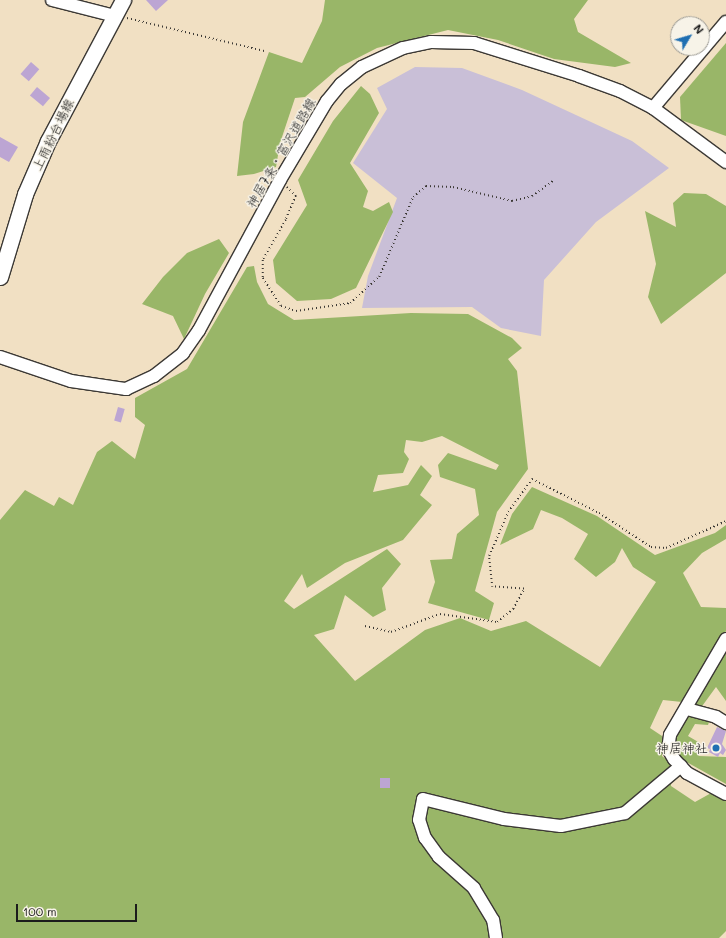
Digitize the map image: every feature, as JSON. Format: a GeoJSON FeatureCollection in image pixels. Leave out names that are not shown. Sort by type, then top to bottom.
{"type":"FeatureCollection","features":[{"type":"Feature","properties":{"kind":"main road","name":"上雨紛台場線"},"geometry":{"type":"LineString","coordinates":[[0,278],[25,194],[48,142],[123,0]]}},
{"type":"Feature","properties":{"kind":"street"},"geometry":{"type":"LineString","coordinates":[[52,0],[115,16]]}},
{"type":"Feature","properties":{"kind":"street"},"geometry":{"type":"LineString","coordinates":[[653,108],[726,22]]}},
{"type":"Feature","properties":{"kind":"street","name":"神居7条・富沢道路線"},"geometry":{"type":"LineString","coordinates":[[0,357],[71,382],[126,389],[154,376],[183,353],[199,330],[315,118],[341,84],[362,67],[384,55],[431,42],[452,41],[492,47],[620,91],[653,108],[726,162]]}},
{"type":"Feature","properties":{"kind":"street"},"geometry":{"type":"LineString","coordinates":[[726,639],[670,735],[668,749],[687,773],[726,794]]}},
{"type":"Feature","properties":{"kind":"street"},"geometry":{"type":"LineString","coordinates":[[687,708],[716,717],[726,723]]}},
{"type":"Feature","properties":{"kind":"street"},"geometry":{"type":"LineString","coordinates":[[496,938],[493,920],[474,888],[439,857],[425,838],[419,820],[423,800],[504,819],[562,826],[625,813],[681,766]]}},
{"type":"Feature","properties":{"kind":"path"},"geometry":{"type":"LineString","coordinates":[[115,16],[264,51]]}},
{"type":"Feature","properties":{"kind":"path"},"geometry":{"type":"LineString","coordinates":[[280,180],[296,196],[286,220],[263,260],[263,278],[281,306],[296,311],[350,304],[379,277],[413,197],[426,186],[453,187],[512,200],[532,196],[554,180]]}},
{"type":"Feature","properties":{"kind":"path"},"geometry":{"type":"LineString","coordinates":[[365,626],[391,632],[440,614],[497,622],[514,609],[524,589],[492,587],[489,556],[508,512],[532,479],[599,513],[651,547],[666,548],[726,522]]}},
{"type":"Feature","properties":{"kind":"shaded area"},"geometry":{"type":"Polygon","coordinates":[[[415,67],[462,68],[522,90],[632,141],[669,168],[596,222],[544,280],[541,336],[501,328],[472,307],[362,308],[368,276],[397,198],[353,163],[387,109],[377,88],[415,67]]]}},
{"type":"Feature","properties":{"kind":"green space"},"geometry":{"type":"Polygon","coordinates":[[[325,0],[588,0],[574,19],[578,32],[631,63],[615,67],[554,59],[498,40],[448,30],[377,48],[340,67],[305,97],[295,98],[280,143],[276,167],[254,174],[237,176],[243,122],[269,52],[302,63],[322,21],[325,0]]]}},
{"type":"Feature","properties":{"kind":"green space"},"geometry":{"type":"Polygon","coordinates":[[[726,43],[726,136],[681,120],[680,97],[726,43]]]}},
{"type":"Feature","properties":{"kind":"green space"},"geometry":{"type":"Polygon","coordinates":[[[361,86],[370,94],[379,113],[350,163],[368,191],[363,207],[373,211],[389,202],[393,212],[356,288],[331,299],[297,301],[276,283],[273,260],[307,205],[298,180],[333,121],[361,86]]]}},
{"type":"Feature","properties":{"kind":"green space"},"geometry":{"type":"Polygon","coordinates":[[[684,193],[706,194],[726,206],[726,273],[661,324],[648,297],[656,264],[645,211],[676,227],[673,203],[684,193]]]}},
{"type":"Feature","properties":{"kind":"green space"},"geometry":{"type":"Polygon","coordinates":[[[219,239],[229,253],[205,294],[184,339],[173,316],[142,304],[163,277],[187,253],[219,239]]]}},
{"type":"Feature","properties":{"kind":"green space"},"geometry":{"type":"Polygon","coordinates":[[[254,266],[257,282],[268,304],[294,320],[411,313],[468,314],[512,338],[522,348],[508,359],[517,371],[528,469],[497,512],[475,591],[494,603],[489,620],[428,603],[435,582],[430,560],[452,559],[457,534],[479,515],[475,489],[440,477],[438,465],[448,453],[496,470],[499,465],[442,436],[422,442],[406,440],[404,452],[409,459],[403,473],[378,475],[373,492],[408,485],[421,465],[432,476],[420,495],[432,505],[403,540],[345,563],[307,588],[302,574],[284,601],[294,609],[387,549],[401,564],[382,588],[386,610],[373,617],[345,595],[334,629],[314,635],[355,681],[425,630],[460,618],[491,631],[526,621],[600,667],[656,582],[633,567],[622,548],[615,562],[596,577],[574,559],[588,534],[562,518],[541,510],[533,529],[500,545],[512,514],[532,487],[597,516],[655,555],[715,533],[726,525],[726,539],[702,553],[683,573],[701,607],[726,608],[726,631],[682,702],[663,700],[650,728],[662,736],[662,756],[672,764],[671,786],[695,802],[713,792],[726,799],[726,931],[719,938],[0,938],[0,520],[25,490],[54,506],[59,497],[73,505],[97,452],[112,441],[135,459],[145,425],[135,417],[135,398],[187,369],[247,267],[254,266]]]}},
{"type":"Feature","properties":{"kind":"green space"},"geometry":{"type":"Polygon","coordinates":[[[726,652],[726,701],[716,687],[700,709],[695,704],[726,652]]]}},
{"type":"Feature","properties":{"kind":"green space"},"geometry":{"type":"Polygon","coordinates":[[[689,713],[710,719],[708,725],[695,724],[688,736],[700,743],[699,756],[726,757],[726,784],[683,760],[676,750],[675,737],[689,713]]]}},
{"type":"Feature","properties":{"kind":"building"},"geometry":{"type":"Polygon","coordinates":[[[146,0],[168,0],[156,11],[146,0]]]}},
{"type":"Feature","properties":{"kind":"building"},"geometry":{"type":"Polygon","coordinates":[[[31,62],[39,69],[29,81],[21,74],[31,62]]]}},
{"type":"Feature","properties":{"kind":"building"},"geometry":{"type":"Polygon","coordinates":[[[37,87],[50,98],[43,106],[30,95],[37,87]]]}},
{"type":"Feature","properties":{"kind":"building"},"geometry":{"type":"Polygon","coordinates":[[[0,137],[18,147],[9,162],[0,157],[0,137]]]}},
{"type":"Feature","properties":{"kind":"building"},"geometry":{"type":"Polygon","coordinates":[[[118,407],[125,409],[121,422],[114,420],[118,407]]]}},
{"type":"Feature","properties":{"kind":"building"},"geometry":{"type":"Polygon","coordinates":[[[717,727],[726,731],[722,744],[726,750],[723,755],[720,753],[718,757],[709,752],[710,749],[707,748],[717,727]]]}},
{"type":"Feature","properties":{"kind":"building"},"geometry":{"type":"Polygon","coordinates":[[[380,778],[390,778],[390,788],[380,788],[380,778]]]}},
{"type":"Feature","properties":{"kind":"place","name":"神居神社"},"geometry":{"type":"Point","coordinates":[716,748]}}]}
